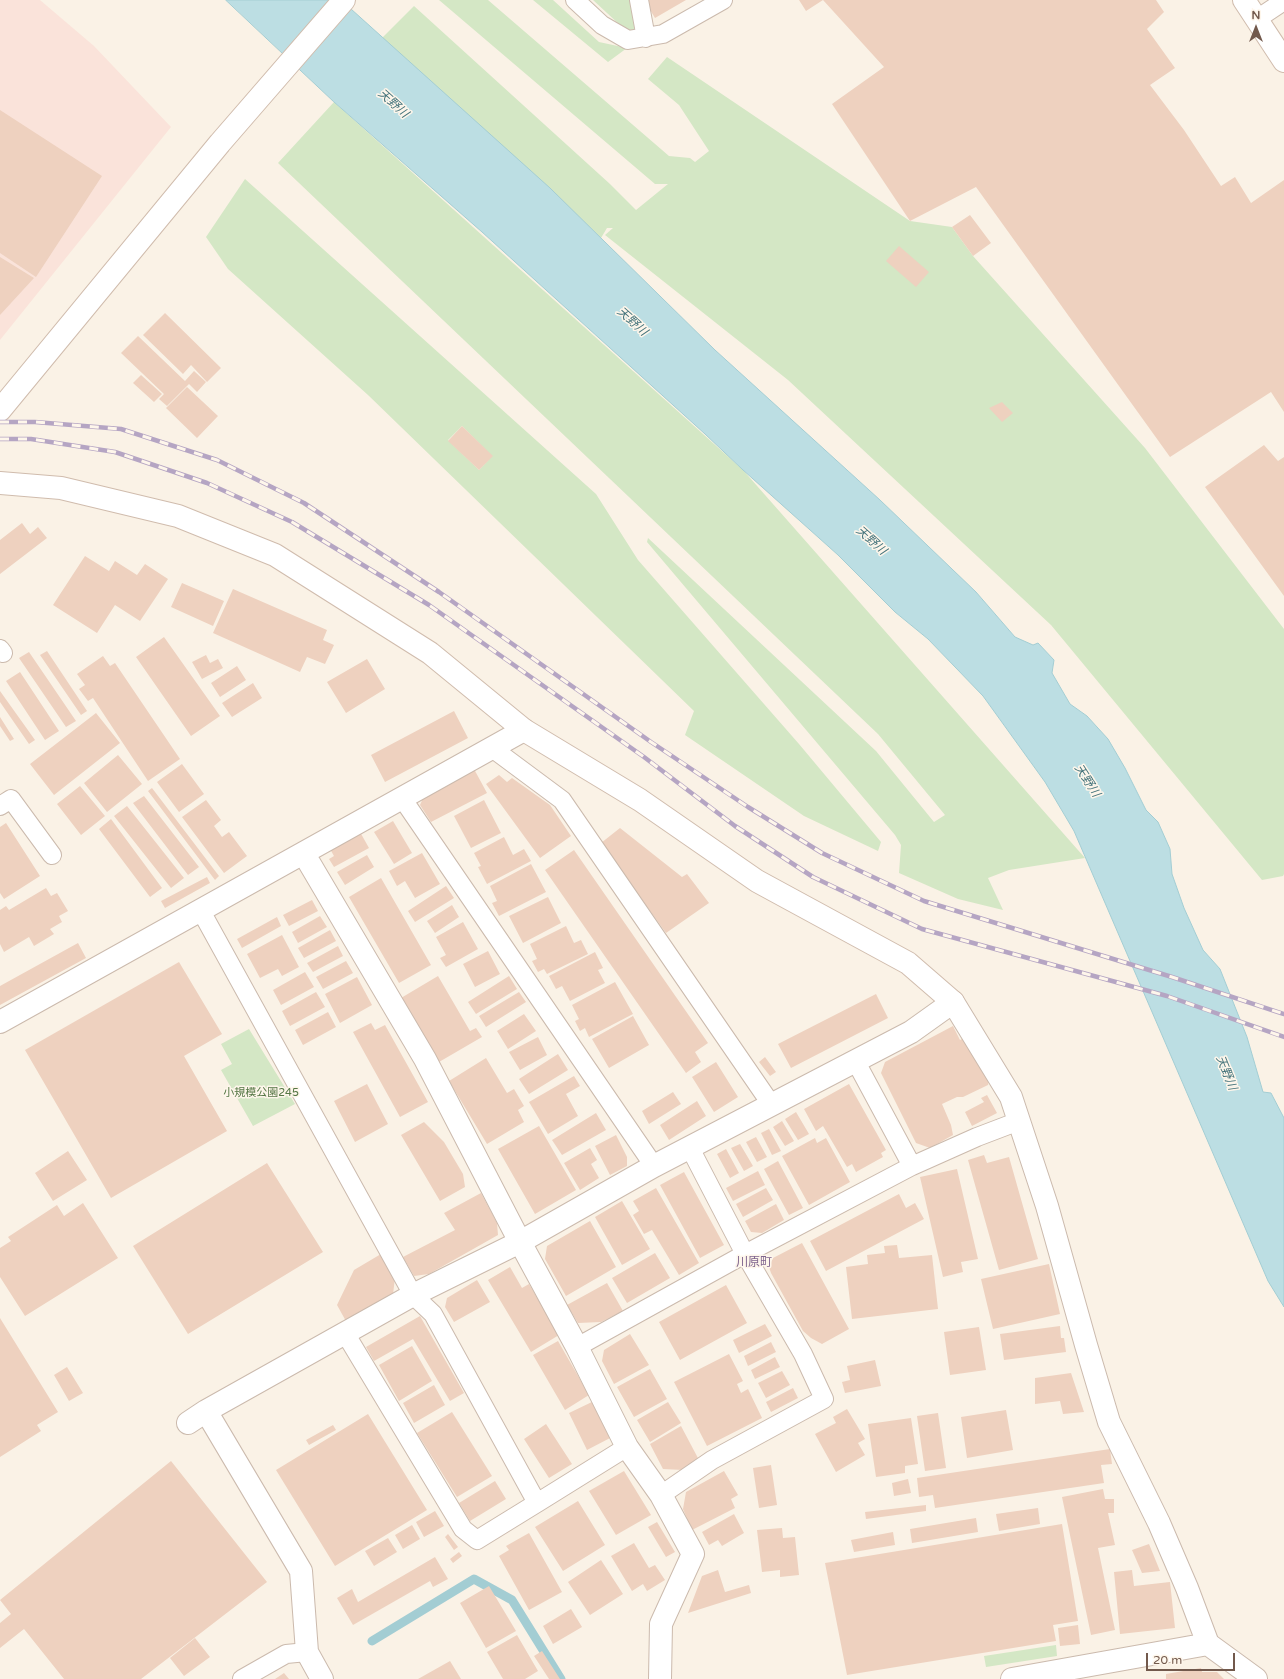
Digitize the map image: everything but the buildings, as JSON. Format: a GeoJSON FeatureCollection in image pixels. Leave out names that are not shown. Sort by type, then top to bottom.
{"type":"FeatureCollection","features":[{"type":"Feature","properties":{"kind":"street"},"geometry":{"type":"LineString","coordinates":[[0,410],[215,149],[240,122],[344,0]]}},
{"type":"Feature","properties":{"kind":"street"},"geometry":{"type":"LineString","coordinates":[[1244,0],[1284,61]]}},
{"type":"Feature","properties":{"kind":"street"},"geometry":{"type":"LineString","coordinates":[[0,483],[61,488],[178,516],[275,555],[430,653],[524,730],[640,800],[758,881],[908,963],[953,1002],[1010,1097],[1047,1206],[1086,1345],[1110,1422],[1187,1588],[1208,1644],[1256,1679]]}},
{"type":"Feature","properties":{"kind":"street"},"geometry":{"type":"LineString","coordinates":[[0,1022],[304,854],[524,730]]}},
{"type":"Feature","properties":{"kind":"street"},"geometry":{"type":"LineString","coordinates":[[304,854],[425,1059],[628,1447],[661,1495],[693,1554],[661,1624],[660,1679]]}},
{"type":"Feature","properties":{"kind":"street"},"geometry":{"type":"LineString","coordinates":[[188,1423],[206,1411],[413,1295],[520,1242],[654,1166],[911,1032],[953,1002]]}},
{"type":"Feature","properties":{"kind":"street"},"geometry":{"type":"LineString","coordinates":[[206,1411],[301,1571],[307,1652],[322,1679]]}},
{"type":"Feature","properties":{"kind":"street"},"geometry":{"type":"LineString","coordinates":[[1012,1679],[1208,1644]]}},
{"type":"Feature","properties":{"kind":"lane"},"geometry":{"type":"LineString","coordinates":[[575,0],[602,25],[628,40],[663,34],[723,0]]}},
{"type":"Feature","properties":{"kind":"lane"},"geometry":{"type":"LineString","coordinates":[[639,0],[646,38]]}},
{"type":"Feature","properties":{"kind":"lane"},"geometry":{"type":"LineString","coordinates":[[1257,19],[1284,1]]}},
{"type":"Feature","properties":{"kind":"lane"},"geometry":{"type":"LineString","coordinates":[[492,748],[562,800],[771,1104]]}},
{"type":"Feature","properties":{"kind":"lane"},"geometry":{"type":"LineString","coordinates":[[402,798],[654,1166]]}},
{"type":"Feature","properties":{"kind":"lane"},"geometry":{"type":"LineString","coordinates":[[0,806],[11,800],[52,856]]}},
{"type":"Feature","properties":{"kind":"lane"},"geometry":{"type":"LineString","coordinates":[[201,910],[413,1295],[433,1314],[537,1503]]}},
{"type":"Feature","properties":{"kind":"lane"},"geometry":{"type":"LineString","coordinates":[[856,1062],[912,1166]]}},
{"type":"Feature","properties":{"kind":"lane"},"geometry":{"type":"LineString","coordinates":[[577,1347],[745,1254],[912,1166],[977,1137],[1019,1121]]}},
{"type":"Feature","properties":{"kind":"lane"},"geometry":{"type":"LineString","coordinates":[[661,1495],[712,1460],[824,1399],[803,1354],[745,1254],[690,1148]]}},
{"type":"Feature","properties":{"kind":"lane"},"geometry":{"type":"LineString","coordinates":[[345,1333],[463,1529],[477,1540],[628,1447]]}},
{"type":"Feature","properties":{"kind":"lane"},"geometry":{"type":"LineString","coordinates":[[242,1679],[286,1654],[307,1652]]}},
{"type":"Feature","properties":{"kind":"shaded area"},"geometry":{"type":"Polygon","coordinates":[[[0,0],[40,0],[94,46],[171,127],[0,340],[0,0]]]}},
{"type":"Feature","properties":{"kind":"green space"},"geometry":{"type":"Polygon","coordinates":[[[439,0],[488,0],[669,156],[690,158],[695,162],[709,151],[679,105],[648,79],[667,57],[910,221],[952,227],[973,256],[1145,448],[1284,629],[1283,876],[1262,880],[1051,625],[788,380],[605,235],[613,228],[607,228],[601,238],[382,38],[414,6],[610,184],[636,210],[668,184],[655,184],[439,0]]]}},
{"type":"Feature","properties":{"kind":"green space"},"geometry":{"type":"Polygon","coordinates":[[[533,0],[553,0],[599,42],[627,48],[608,62],[533,0]]]}},
{"type":"Feature","properties":{"kind":"green space"},"geometry":{"type":"Polygon","coordinates":[[[593,0],[634,0],[638,18],[633,32],[621,26],[593,0]]]}},
{"type":"Feature","properties":{"kind":"green space"},"geometry":{"type":"Polygon","coordinates":[[[334,102],[743,470],[1085,858],[1009,870],[988,878],[1003,910],[958,899],[899,873],[901,845],[895,835],[647,542],[648,538],[876,751],[934,822],[945,815],[878,734],[278,163],[334,102]]]}},
{"type":"Feature","properties":{"kind":"green space"},"geometry":{"type":"Polygon","coordinates":[[[245,179],[596,494],[638,560],[799,744],[881,842],[878,851],[804,816],[685,735],[694,711],[368,395],[228,269],[206,237],[245,179]],[[462,426],[448,440],[479,470],[492,456],[462,426]]]}},
{"type":"Feature","properties":{"kind":"green space","name":"小規模公園245"},"geometry":{"type":"Polygon","coordinates":[[[249,1029],[295,1104],[253,1126],[221,1070],[232,1064],[221,1044],[249,1029]]]}},
{"type":"Feature","properties":{"kind":"green space"},"geometry":{"type":"Polygon","coordinates":[[[1056,1645],[1057,1656],[986,1667],[984,1656],[1056,1645]]]}},
{"type":"Feature","properties":{"kind":"water","name":"天野川"},"geometry":{"type":"Polygon","coordinates":[[[226,0],[341,0],[550,188],[715,350],[880,500],[976,592],[1015,637],[1033,645],[1038,643],[1054,660],[1052,673],[1070,704],[1087,716],[1108,739],[1125,768],[1146,810],[1158,822],[1170,849],[1172,874],[1184,908],[1203,950],[1220,969],[1247,1037],[1263,1092],[1271,1093],[1284,1118],[1284,1307],[1268,1281],[1074,831],[1045,782],[983,696],[928,639],[895,612],[838,555],[482,232],[334,102],[226,0]]]}},
{"type":"Feature","properties":{"kind":"waterway"},"geometry":{"type":"LineString","coordinates":[[372,1641],[474,1579],[512,1600],[561,1679]]}},
{"type":"Feature","properties":{"kind":"railway"},"geometry":{"type":"LineString","coordinates":[[0,422],[35,422],[121,429],[217,460],[304,503],[439,592],[651,742],[748,807],[822,853],[924,901],[1172,977],[1284,1014]]}},
{"type":"Feature","properties":{"kind":"railway"},"geometry":{"type":"LineString","coordinates":[[0,439],[31,439],[115,452],[207,483],[292,522],[429,605],[644,757],[735,826],[813,877],[922,929],[1167,996],[1284,1037]]}},
{"type":"Feature","properties":{"kind":"district","name":"川原町"},"geometry":{"type":"Point","coordinates":[754,1263]}}]}
